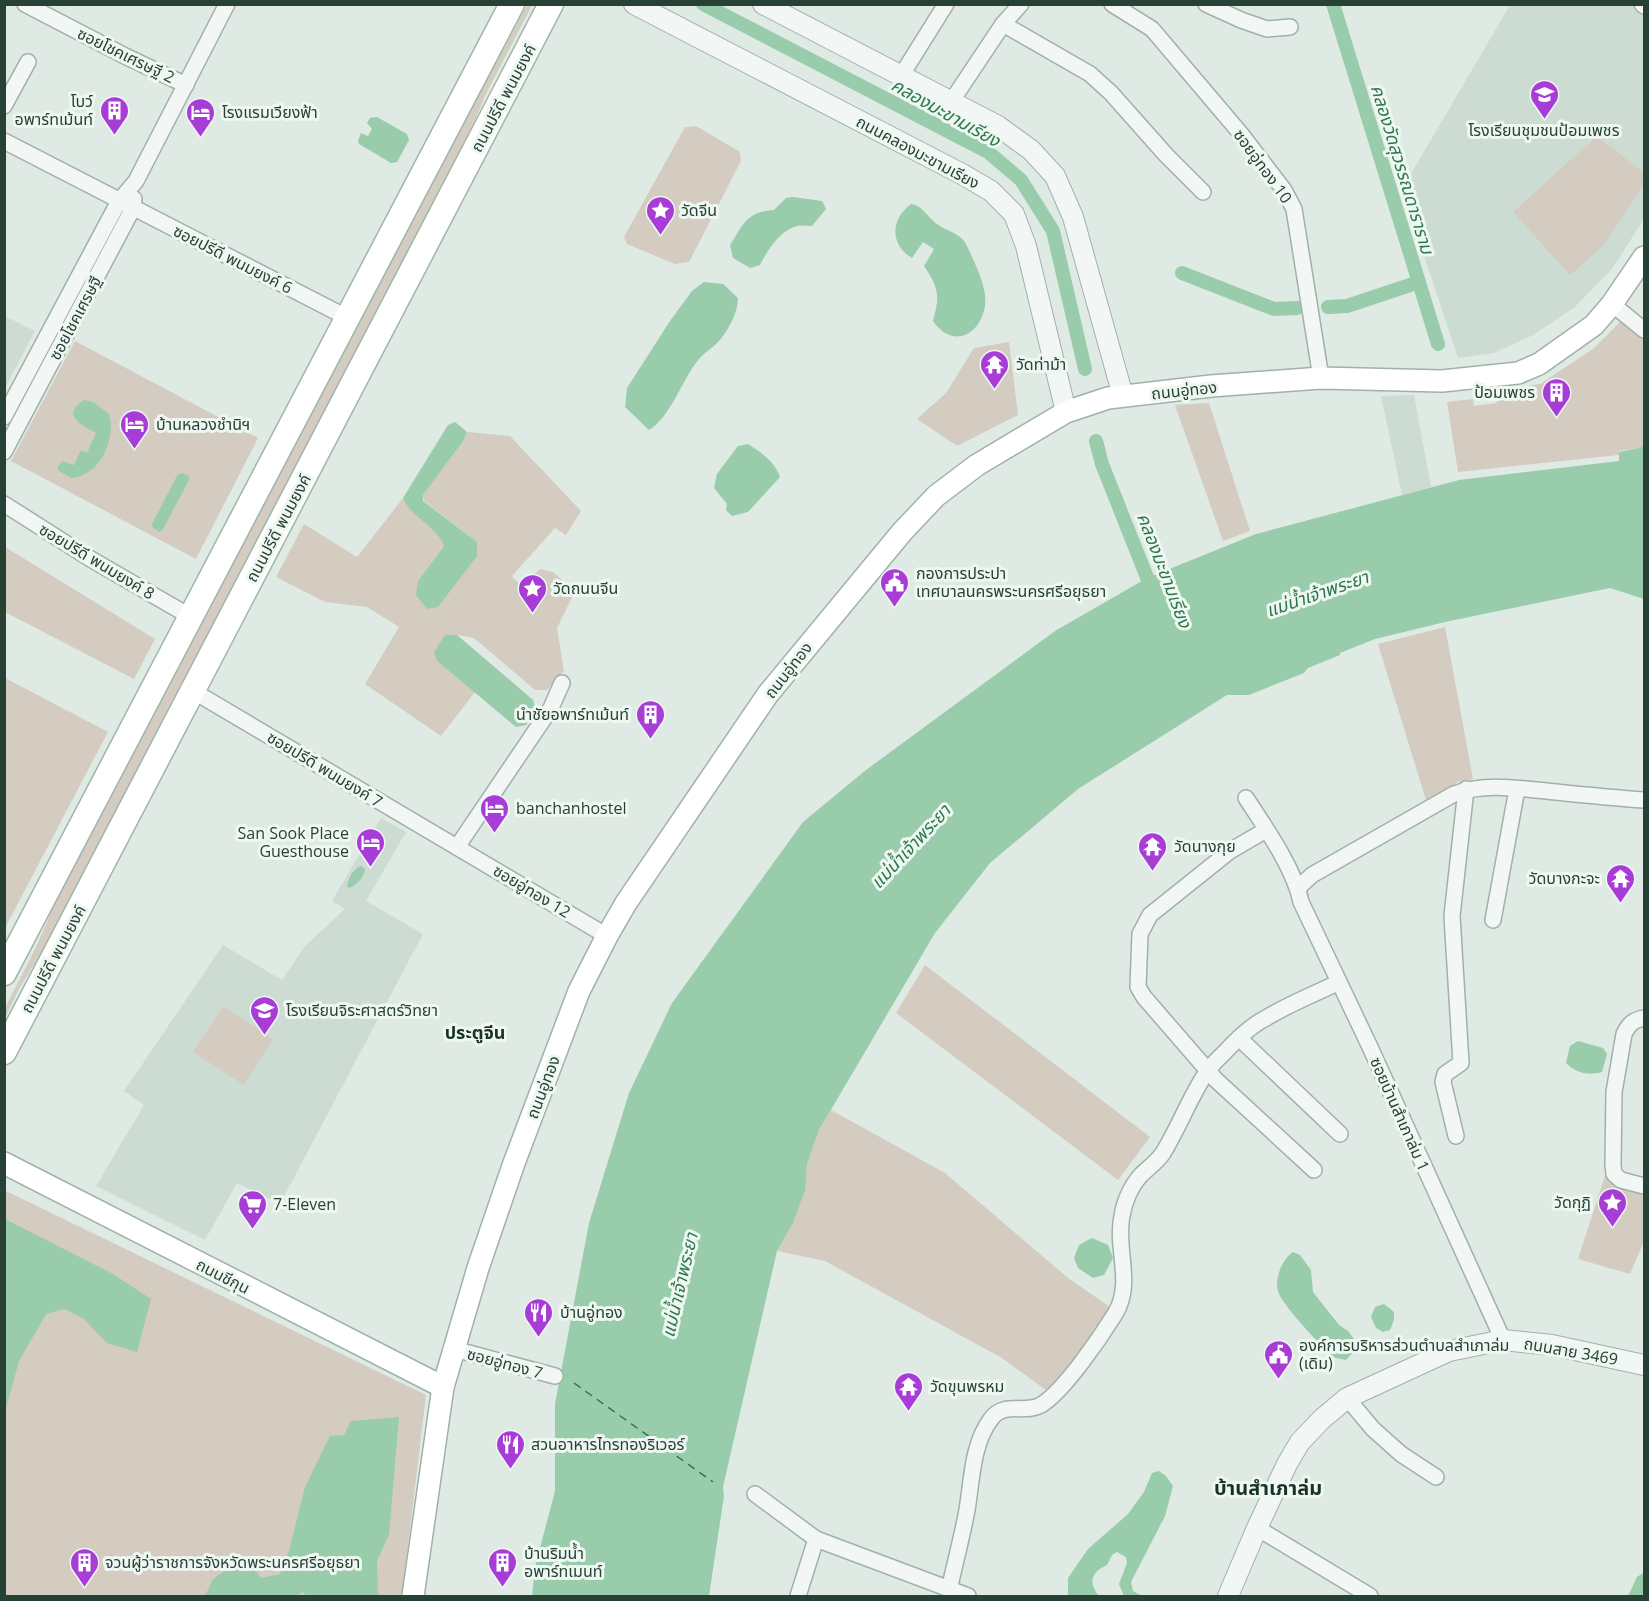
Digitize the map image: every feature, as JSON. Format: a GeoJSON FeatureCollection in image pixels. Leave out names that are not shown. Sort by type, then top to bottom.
{"type":"FeatureCollection","features":[{"type":"Feature","properties":{"kind":"main road"},"geometry":{"type":"LineString","coordinates":[[4,973],[512,4]]}},
{"type":"Feature","properties":{"kind":"main road","name":"ถนนปรีดี พนมยงค์"},"geometry":{"type":"LineString","coordinates":[[4,1052],[551,4]]}},
{"type":"Feature","properties":{"kind":"main road","name":"ถนนอู่ทอง"},"geometry":{"type":"LineString","coordinates":[[413,1596],[443,1387],[478,1268],[514,1163],[579,991],[626,903],[768,694],[902,532],[936,496],[977,465],[1066,412],[1082,405],[1123,396],[1321,378],[1442,381],[1518,373],[1539,364],[1594,325],[1612,304],[1644,257]]}},
{"type":"Feature","properties":{"kind":"main road","name":"ถนนชีกุน"},"geometry":{"type":"LineString","coordinates":[[4,1163],[443,1387]]}},
{"type":"Feature","properties":{"kind":"street","name":"ซอยโชคเศรษฐี 2"},"geometry":{"type":"LineString","coordinates":[[25,4],[186,85]]}},
{"type":"Feature","properties":{"kind":"street","name":"ซอยโชคเศรษฐี"},"geometry":{"type":"LineString","coordinates":[[4,417],[119,201],[136,181],[227,4]]}},
{"type":"Feature","properties":{"kind":"street","name":"ถนนคลองมะขามเรียง"},"geometry":{"type":"LineString","coordinates":[[633,4],[991,191],[1014,214],[1026,246],[1066,412]]}},
{"type":"Feature","properties":{"kind":"street"},"geometry":{"type":"LineString","coordinates":[[763,4],[998,126],[1031,150],[1055,176],[1073,217],[1123,396]]}},
{"type":"Feature","properties":{"kind":"street"},"geometry":{"type":"LineString","coordinates":[[901,76],[946,4]]}},
{"type":"Feature","properties":{"kind":"street"},"geometry":{"type":"LineString","coordinates":[[951,102],[1004,24],[1021,4]]}},
{"type":"Feature","properties":{"kind":"street","name":"ซอยอู่ทอง 10"},"geometry":{"type":"LineString","coordinates":[[1112,4],[1152,29],[1241,134],[1284,190],[1294,209],[1321,378]]}},
{"type":"Feature","properties":{"kind":"street"},"geometry":{"type":"LineString","coordinates":[[1206,4],[1267,29],[1290,27]]}},
{"type":"Feature","properties":{"kind":"street"},"geometry":{"type":"LineString","coordinates":[[1004,24],[1090,74],[1111,93],[1166,155],[1203,192]]}},
{"type":"Feature","properties":{"kind":"street"},"geometry":{"type":"LineString","coordinates":[[4,106],[27,62]]}},
{"type":"Feature","properties":{"kind":"street","name":"ซอยปรีดี พนมยงค์ 6"},"geometry":{"type":"LineString","coordinates":[[4,141],[348,318]]}},
{"type":"Feature","properties":{"kind":"street","name":"ซอยโชคเศรษฐี"},"geometry":{"type":"LineString","coordinates":[[4,452],[9,434],[133,208],[136,181]]}},
{"type":"Feature","properties":{"kind":"street"},"geometry":{"type":"LineString","coordinates":[[1612,304],[1644,330]]}},
{"type":"Feature","properties":{"kind":"street","name":"ซอยปรีดี พนมยงค์ 8"},"geometry":{"type":"LineString","coordinates":[[4,504],[191,617]]}},
{"type":"Feature","properties":{"kind":"street"},"geometry":{"type":"LineString","coordinates":[[457,847],[551,708],[562,683]]}},
{"type":"Feature","properties":{"kind":"street","name":"ซอยปรีดี พนมยงค์ 7"},"geometry":{"type":"LineString","coordinates":[[193,691],[457,847]]}},
{"type":"Feature","properties":{"kind":"street"},"geometry":{"type":"LineString","coordinates":[[1298,888],[1312,874],[1466,789],[1479,787],[1517,789],[1644,800]]}},
{"type":"Feature","properties":{"kind":"street"},"geometry":{"type":"LineString","coordinates":[[1456,1136],[1443,1082],[1445,1074],[1461,1063],[1452,916],[1466,789]]}},
{"type":"Feature","properties":{"kind":"street"},"geometry":{"type":"LineString","coordinates":[[1493,920],[1517,789]]}},
{"type":"Feature","properties":{"kind":"street","name":"ซอยบ้านสำเภาล่ม 1"},"geometry":{"type":"LineString","coordinates":[[1246,798],[1298,888],[1301,902],[1503,1340]]}},
{"type":"Feature","properties":{"kind":"street"},"geometry":{"type":"LineString","coordinates":[[1266,830],[1230,851],[1150,915],[1140,934],[1138,987],[1144,997],[1208,1070],[1255,1117],[1314,1170]]}},
{"type":"Feature","properties":{"kind":"street","name":"ซอยอู่ทอง 12"},"geometry":{"type":"LineString","coordinates":[[457,847],[607,936]]}},
{"type":"Feature","properties":{"kind":"street"},"geometry":{"type":"LineString","coordinates":[[949,1590],[967,1510],[972,1472],[983,1433],[992,1418],[1001,1409],[1038,1407],[1050,1398],[1063,1385],[1116,1312],[1124,1294],[1125,1277],[1121,1247],[1121,1217],[1127,1197],[1139,1177],[1158,1160],[1174,1135],[1188,1104],[1208,1070],[1239,1038],[1264,1018],[1339,982]]}},
{"type":"Feature","properties":{"kind":"street"},"geometry":{"type":"LineString","coordinates":[[1644,1018],[1636,1019],[1628,1026],[1624,1034],[1614,1092],[1613,1165],[1614,1174],[1620,1180],[1644,1186]]}},
{"type":"Feature","properties":{"kind":"street"},"geometry":{"type":"LineString","coordinates":[[1239,1038],[1340,1134]]}},
{"type":"Feature","properties":{"kind":"street","name":"ถนนสาย 3469"},"geometry":{"type":"LineString","coordinates":[[1228,1596],[1257,1528],[1300,1442],[1347,1398],[1449,1351],[1503,1340],[1552,1345],[1644,1365]]}},
{"type":"Feature","properties":{"kind":"street","name":"ซอยอู่ทอง 7"},"geometry":{"type":"LineString","coordinates":[[454,1350],[555,1376]]}},
{"type":"Feature","properties":{"kind":"street"},"geometry":{"type":"LineString","coordinates":[[1347,1398],[1373,1429],[1401,1454],[1436,1477]]}},
{"type":"Feature","properties":{"kind":"street"},"geometry":{"type":"LineString","coordinates":[[755,1494],[816,1539],[968,1596]]}},
{"type":"Feature","properties":{"kind":"street"},"geometry":{"type":"LineString","coordinates":[[1257,1528],[1370,1596]]}},
{"type":"Feature","properties":{"kind":"street"},"geometry":{"type":"LineString","coordinates":[[798,1596],[816,1539]]}},
{"type":"Feature","properties":{"kind":"shaded area"},"geometry":{"type":"Polygon","coordinates":[[[527,5],[532,5],[485,96],[453,172],[76,896],[19,989],[5,1018],[5,1008],[37,945],[74,859],[454,129],[505,47],[527,5]]]}},
{"type":"Feature","properties":{"kind":"shaded area","name":"โรงเรียนชุมชนป้อมเพชร"},"geometry":{"type":"Polygon","coordinates":[[[1510,5],[1634,5],[1644,11],[1644,219],[1612,269],[1575,307],[1533,335],[1494,353],[1458,358],[1402,189],[1510,5]]]}},
{"type":"Feature","properties":{"kind":"shaded area"},"geometry":{"type":"Polygon","coordinates":[[[696,126],[740,152],[741,161],[689,262],[675,264],[627,244],[624,237],[685,127],[696,126]]]}},
{"type":"Feature","properties":{"kind":"shaded area"},"geometry":{"type":"Polygon","coordinates":[[[1597,136],[1644,173],[1644,184],[1604,245],[1570,275],[1513,212],[1597,136]]]}},
{"type":"Feature","properties":{"kind":"shaded area"},"geometry":{"type":"Polygon","coordinates":[[[5,316],[35,331],[5,388],[4,387],[5,316]]]}},
{"type":"Feature","properties":{"kind":"shaded area"},"geometry":{"type":"Polygon","coordinates":[[[1624,318],[1644,334],[1644,444],[1639,448],[1619,451],[1619,455],[1458,472],[1447,402],[1473,399],[1474,406],[1497,403],[1496,394],[1505,389],[1540,384],[1593,349],[1624,318]]]}},
{"type":"Feature","properties":{"kind":"shaded area"},"geometry":{"type":"Polygon","coordinates":[[[75,341],[258,438],[196,559],[11,461],[75,341]]]}},
{"type":"Feature","properties":{"kind":"shaded area"},"geometry":{"type":"Polygon","coordinates":[[[1009,342],[1018,415],[957,446],[917,419],[946,393],[974,348],[1009,342]]]}},
{"type":"Feature","properties":{"kind":"shaded area"},"geometry":{"type":"Polygon","coordinates":[[[1414,395],[1431,487],[1402,495],[1381,396],[1414,395]]]}},
{"type":"Feature","properties":{"kind":"shaded area"},"geometry":{"type":"Polygon","coordinates":[[[1209,403],[1250,531],[1223,541],[1175,405],[1209,403]]]}},
{"type":"Feature","properties":{"kind":"shaded area"},"geometry":{"type":"Polygon","coordinates":[[[467,432],[510,436],[581,511],[566,535],[555,528],[512,576],[521,586],[540,569],[553,572],[575,591],[557,628],[564,671],[547,690],[535,690],[474,638],[457,635],[437,661],[475,692],[441,736],[365,684],[399,627],[367,607],[325,602],[276,577],[304,524],[357,557],[403,498],[412,511],[435,532],[444,546],[418,581],[477,542],[424,501],[423,495],[464,440],[467,432]]]}},
{"type":"Feature","properties":{"kind":"shaded area"},"geometry":{"type":"Polygon","coordinates":[[[5,547],[155,639],[134,679],[5,612],[5,547]]]}},
{"type":"Feature","properties":{"kind":"shaded area"},"geometry":{"type":"Polygon","coordinates":[[[1445,627],[1473,779],[1458,782],[1426,800],[1378,644],[1445,627]]]}},
{"type":"Feature","properties":{"kind":"shaded area"},"geometry":{"type":"Polygon","coordinates":[[[5,678],[108,732],[5,928],[5,678]]]}},
{"type":"Feature","properties":{"kind":"shaded area","name":"โรงเรียนจิระศาสตร์วิทยา"},"geometry":{"type":"Polygon","coordinates":[[[381,818],[406,832],[366,901],[423,934],[280,1204],[237,1183],[205,1240],[96,1186],[144,1105],[124,1091],[223,945],[282,980],[305,946],[345,909],[332,901],[381,818]]]}},
{"type":"Feature","properties":{"kind":"shaded area"},"geometry":{"type":"Polygon","coordinates":[[[925,965],[1150,1137],[1118,1180],[896,1013],[925,965]]]}},
{"type":"Feature","properties":{"kind":"shaded area"},"geometry":{"type":"Polygon","coordinates":[[[223,1006],[273,1039],[244,1085],[193,1052],[223,1006]]]}},
{"type":"Feature","properties":{"kind":"shaded area"},"geometry":{"type":"Polygon","coordinates":[[[831,1110],[945,1173],[1068,1278],[1113,1309],[1062,1376],[1046,1390],[1002,1358],[825,1261],[777,1251],[793,1223],[804,1190],[807,1164],[819,1130],[831,1110]]]}},
{"type":"Feature","properties":{"kind":"shaded area"},"geometry":{"type":"Polygon","coordinates":[[[1605,1176],[1644,1190],[1644,1241],[1630,1274],[1578,1259],[1605,1176]]]}},
{"type":"Feature","properties":{"kind":"shaded area"},"geometry":{"type":"Polygon","coordinates":[[[4,1190],[426,1395],[402,1596],[5,1596],[4,1190]]]}},
{"type":"Feature","properties":{"kind":"water"},"geometry":{"type":"Polygon","coordinates":[[[377,117],[407,134],[409,140],[397,162],[391,163],[359,144],[361,133],[368,136],[372,129],[367,123],[370,118],[377,117]]]}},
{"type":"Feature","properties":{"kind":"water"},"geometry":{"type":"Polygon","coordinates":[[[786,198],[822,201],[826,209],[812,226],[797,226],[780,236],[760,265],[750,268],[733,258],[730,245],[747,220],[757,213],[774,210],[786,198]]]}},
{"type":"Feature","properties":{"kind":"water"},"geometry":{"type":"Polygon","coordinates":[[[911,204],[919,207],[936,223],[962,239],[975,263],[985,298],[984,311],[975,328],[962,336],[947,334],[933,321],[937,292],[924,266],[934,249],[923,242],[912,258],[899,246],[896,239],[895,231],[899,217],[911,204]]]}},
{"type":"Feature","properties":{"kind":"water"},"geometry":{"type":"Polygon","coordinates":[[[704,282],[723,284],[738,298],[735,315],[720,340],[701,356],[693,367],[664,416],[649,430],[625,407],[627,388],[670,321],[692,291],[704,282]]]}},
{"type":"Feature","properties":{"kind":"water"},"geometry":{"type":"Polygon","coordinates":[[[84,400],[93,402],[109,414],[110,434],[104,455],[97,464],[81,476],[71,478],[57,468],[62,461],[74,465],[81,450],[87,453],[96,433],[80,423],[74,415],[77,405],[84,400]]]}},
{"type":"Feature","properties":{"kind":"water"},"geometry":{"type":"Polygon","coordinates":[[[455,422],[467,432],[464,440],[423,495],[423,501],[477,542],[477,556],[438,607],[427,609],[416,595],[418,581],[444,546],[435,532],[412,511],[403,498],[448,425],[455,422]]]}},
{"type":"Feature","properties":{"kind":"water"},"geometry":{"type":"Polygon","coordinates":[[[748,444],[771,462],[780,477],[748,512],[732,516],[726,510],[727,504],[714,488],[717,474],[738,446],[748,444]]]}},
{"type":"Feature","properties":{"kind":"water","name":"แม่น้ำเจ้าพระยา"},"geometry":{"type":"Polygon","coordinates":[[[1644,444],[1644,599],[1610,588],[1445,622],[1375,639],[1308,668],[1304,673],[1249,695],[1227,695],[1078,789],[990,863],[935,933],[819,1130],[807,1164],[805,1190],[793,1223],[777,1251],[723,1487],[724,1496],[709,1596],[532,1596],[535,1567],[555,1491],[555,1404],[589,1223],[629,1093],[672,1003],[803,822],[866,770],[1055,631],[1147,578],[1256,534],[1459,480],[1619,461],[1619,452],[1639,448],[1644,444]]]}},
{"type":"Feature","properties":{"kind":"water"},"geometry":{"type":"Polygon","coordinates":[[[178,474],[189,476],[189,480],[160,532],[153,528],[152,524],[178,474]]]}},
{"type":"Feature","properties":{"kind":"water"},"geometry":{"type":"Polygon","coordinates":[[[445,635],[457,635],[533,700],[536,710],[526,725],[516,727],[437,661],[434,652],[445,635]]]}},
{"type":"Feature","properties":{"kind":"water"},"geometry":{"type":"Polygon","coordinates":[[[361,866],[365,869],[363,875],[349,888],[347,886],[350,877],[361,866]]]}},
{"type":"Feature","properties":{"kind":"water"},"geometry":{"type":"Polygon","coordinates":[[[1578,1041],[1603,1048],[1607,1054],[1602,1072],[1582,1073],[1566,1063],[1570,1046],[1578,1041]]]}},
{"type":"Feature","properties":{"kind":"water"},"geometry":{"type":"Polygon","coordinates":[[[5,1219],[113,1274],[151,1299],[137,1352],[107,1343],[84,1319],[65,1309],[46,1314],[19,1361],[5,1412],[5,1219]]]}},
{"type":"Feature","properties":{"kind":"water"},"geometry":{"type":"Polygon","coordinates":[[[1092,1238],[1108,1245],[1113,1258],[1104,1275],[1093,1278],[1078,1268],[1074,1258],[1079,1245],[1092,1238]]]}},
{"type":"Feature","properties":{"kind":"water"},"geometry":{"type":"Polygon","coordinates":[[[1293,1252],[1300,1255],[1311,1270],[1313,1292],[1339,1325],[1354,1339],[1355,1350],[1346,1360],[1336,1358],[1323,1347],[1296,1318],[1279,1294],[1277,1283],[1280,1271],[1285,1260],[1293,1252]]]}},
{"type":"Feature","properties":{"kind":"water"},"geometry":{"type":"Polygon","coordinates":[[[1384,1304],[1394,1312],[1394,1320],[1390,1330],[1383,1332],[1376,1328],[1371,1317],[1375,1307],[1384,1304]]]}},
{"type":"Feature","properties":{"kind":"water"},"geometry":{"type":"Polygon","coordinates":[[[399,1417],[389,1534],[377,1561],[378,1596],[306,1596],[303,1592],[295,1596],[205,1596],[213,1579],[245,1556],[261,1578],[280,1574],[289,1551],[305,1487],[330,1436],[344,1435],[351,1421],[399,1417]]]}},
{"type":"Feature","properties":{"kind":"water"},"geometry":{"type":"Polygon","coordinates":[[[1159,1471],[1173,1486],[1165,1516],[1131,1582],[1133,1591],[1142,1596],[1124,1596],[1119,1584],[1127,1563],[1126,1557],[1117,1552],[1112,1555],[1107,1565],[1097,1571],[1093,1578],[1093,1587],[1099,1596],[1068,1596],[1068,1578],[1088,1549],[1128,1514],[1144,1492],[1152,1473],[1159,1471]]]}},
{"type":"Feature","properties":{"kind":"water"},"geometry":{"type":"Polygon","coordinates":[[[1643,1573],[1644,1596],[1628,1596],[1637,1577],[1643,1573]]]}},
{"type":"Feature","properties":{"kind":"waterway","name":"คลองมะขามเรียง"},"geometry":{"type":"LineString","coordinates":[[703,4],[988,152],[1021,180],[1053,231],[1085,369]]}},
{"type":"Feature","properties":{"kind":"waterway","name":"คลองวัดสุวรรณดาราราม"},"geometry":{"type":"LineString","coordinates":[[1333,4],[1438,344]]}},
{"type":"Feature","properties":{"kind":"waterway"},"geometry":{"type":"LineString","coordinates":[[1182,273],[1274,309],[1297,308]]}},
{"type":"Feature","properties":{"kind":"waterway"},"geometry":{"type":"LineString","coordinates":[[1328,307],[1347,306],[1419,282]]}},
{"type":"Feature","properties":{"kind":"waterway","name":"คลองมะขามเรียง"},"geometry":{"type":"LineString","coordinates":[[1096,441],[1102,464],[1154,595]]}},
{"type":"Feature","properties":{"kind":"ferry route"},"geometry":{"type":"LineString","coordinates":[[574,1383],[713,1482]]}},
{"type":"Feature","properties":{"kind":"place","name":"โรงเรียนชุมชนป้อมเพชร"},"geometry":{"type":"Point","coordinates":[1544,120]}},
{"type":"Feature","properties":{"kind":"place","name":"โบว์ อพาร์ทเม้นท์"},"geometry":{"type":"Point","coordinates":[114,136]}},
{"type":"Feature","properties":{"kind":"place","name":"โรงแรมเวียงฟ้า"},"geometry":{"type":"Point","coordinates":[201,138]}},
{"type":"Feature","properties":{"kind":"place","name":"วัดจีน"},"geometry":{"type":"Point","coordinates":[660,236]}},
{"type":"Feature","properties":{"kind":"place","name":"วัดท่าม้า"},"geometry":{"type":"Point","coordinates":[995,390]}},
{"type":"Feature","properties":{"kind":"place","name":"ป้อมเพชร"},"geometry":{"type":"Point","coordinates":[1556,418]}},
{"type":"Feature","properties":{"kind":"place","name":"บ้านหลวงชำนิฯ"},"geometry":{"type":"Point","coordinates":[135,450]}},
{"type":"Feature","properties":{"kind":"place","name":"กองการประปา เทศบาลนครพระนครศรีอยุธยา"},"geometry":{"type":"Point","coordinates":[895,608]}},
{"type":"Feature","properties":{"kind":"place","name":"วัดถนนจีน"},"geometry":{"type":"Point","coordinates":[532,614]}},
{"type":"Feature","properties":{"kind":"place","name":"นำชัยอพาร์ทเม้นท์"},"geometry":{"type":"Point","coordinates":[650,740]}},
{"type":"Feature","properties":{"kind":"place","name":"banchanhostel"},"geometry":{"type":"Point","coordinates":[495,834]}},
{"type":"Feature","properties":{"kind":"place","name":"San Sook Place Guesthouse"},"geometry":{"type":"Point","coordinates":[370,868]}},
{"type":"Feature","properties":{"kind":"place","name":"วัดนางกุย"},"geometry":{"type":"Point","coordinates":[1153,872]}},
{"type":"Feature","properties":{"kind":"place","name":"วัดบางกะจะ"},"geometry":{"type":"Point","coordinates":[1621,904]}},
{"type":"Feature","properties":{"kind":"place","name":"โรงเรียนจิระศาสตร์วิทยา"},"geometry":{"type":"Point","coordinates":[265,1036]}},
{"type":"Feature","properties":{"kind":"place","name":"วัดกุฏิ"},"geometry":{"type":"Point","coordinates":[1612,1228]}},
{"type":"Feature","properties":{"kind":"place","name":"7-Eleven"},"geometry":{"type":"Point","coordinates":[252,1230]}},
{"type":"Feature","properties":{"kind":"place","name":"บ้านอู่ทอง"},"geometry":{"type":"Point","coordinates":[539,1338]}},
{"type":"Feature","properties":{"kind":"place","name":"องค์การบริหารส่วนตำบลสำเภาล่ม (เดิม)"},"geometry":{"type":"Point","coordinates":[1278,1380]}},
{"type":"Feature","properties":{"kind":"place","name":"วัดขุนพรหม"},"geometry":{"type":"Point","coordinates":[909,1412]}},
{"type":"Feature","properties":{"kind":"place","name":"สวนอาหารไทรทองริเวอร์"},"geometry":{"type":"Point","coordinates":[510,1470]}},
{"type":"Feature","properties":{"kind":"place","name":"จวนผู้ว่าราชการจังหวัดพระนครศรีอยุธยา"},"geometry":{"type":"Point","coordinates":[84,1588]}},
{"type":"Feature","properties":{"kind":"place","name":"บ้านริมน้ำ อพาร์ทเมนท์"},"geometry":{"type":"Point","coordinates":[503,1588]}},
{"type":"Feature","properties":{"kind":"district","name":"ประตูจีน"},"geometry":{"type":"Point","coordinates":[475,1032]}},
{"type":"Feature","properties":{"kind":"district","name":"บ้านสำเภาล่ม"},"geometry":{"type":"Point","coordinates":[1268,1487]}}]}
